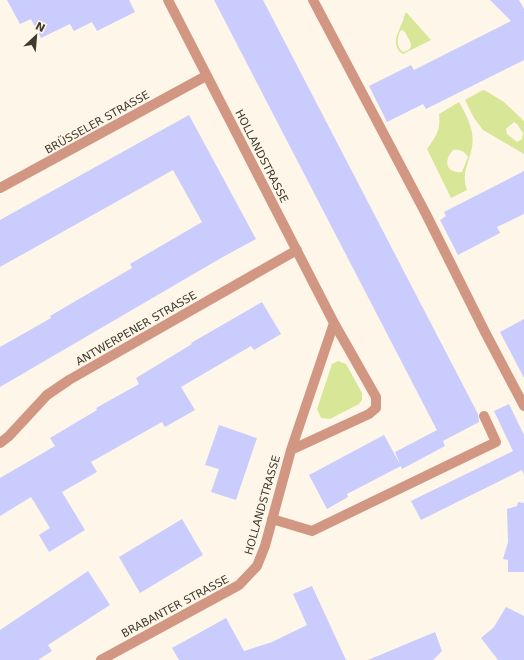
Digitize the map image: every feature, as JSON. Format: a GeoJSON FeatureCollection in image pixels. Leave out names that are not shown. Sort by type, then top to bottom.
{"type":"FeatureCollection","features":[{"type":"Feature","properties":{"kind":"street","name":"HOLLANDSTRASSE"},"geometry":{"type":"LineString","coordinates":[[168,0],[334,323],[376,397],[376,408],[369,414],[291,450]]}},
{"type":"Feature","properties":{"kind":"street"},"geometry":{"type":"LineString","coordinates":[[313,0],[426,214],[524,406]]}},
{"type":"Feature","properties":{"kind":"street","name":"BRÜSSELER STRASSE"},"geometry":{"type":"LineString","coordinates":[[0,188],[206,76]]}},
{"type":"Feature","properties":{"kind":"street","name":"ANTWERPENER STRASSE"},"geometry":{"type":"LineString","coordinates":[[0,443],[9,436],[47,395],[69,380],[297,250]]}},
{"type":"Feature","properties":{"kind":"street","name":"HOLLANDSTRASSE"},"geometry":{"type":"LineString","coordinates":[[257,566],[265,546],[291,450],[334,323]]}},
{"type":"Feature","properties":{"kind":"street"},"geometry":{"type":"LineString","coordinates":[[272,519],[312,531],[496,442],[484,416]]}},
{"type":"Feature","properties":{"kind":"street","name":"BRABANTER STRASSE"},"geometry":{"type":"LineString","coordinates":[[101,660],[239,586],[257,566]]}},
{"type":"Feature","properties":{"kind":"green space"},"geometry":{"type":"Polygon","coordinates":[[[406,12],[431,40],[403,54],[397,47],[396,39],[406,12]],[[402,30],[399,34],[398,43],[399,48],[403,52],[410,49],[411,45],[406,33],[402,30]]]}},
{"type":"Feature","properties":{"kind":"green space"},"geometry":{"type":"Polygon","coordinates":[[[483,90],[504,102],[524,121],[524,154],[483,130],[474,118],[465,100],[483,90]],[[514,122],[506,129],[507,134],[517,142],[522,139],[523,133],[514,122]]]}},
{"type":"Feature","properties":{"kind":"green space"},"geometry":{"type":"Polygon","coordinates":[[[459,102],[471,129],[473,141],[465,173],[465,184],[467,190],[451,198],[427,149],[437,133],[439,114],[459,102]],[[453,150],[447,162],[449,169],[452,171],[462,172],[468,157],[460,150],[453,150]]]}},
{"type":"Feature","properties":{"kind":"green space"},"geometry":{"type":"Polygon","coordinates":[[[338,361],[346,364],[362,393],[362,400],[359,404],[330,419],[321,418],[317,409],[332,364],[338,361]]]}},
{"type":"Feature","properties":{"kind":"building"},"geometry":{"type":"Polygon","coordinates":[[[7,0],[129,0],[135,12],[97,31],[92,22],[74,31],[70,24],[41,38],[31,19],[20,24],[7,0]]]}},
{"type":"Feature","properties":{"kind":"building"},"geometry":{"type":"Polygon","coordinates":[[[214,0],[263,0],[478,414],[479,422],[443,441],[445,446],[402,469],[395,452],[437,430],[214,0]]]}},
{"type":"Feature","properties":{"kind":"building"},"geometry":{"type":"Polygon","coordinates":[[[490,0],[519,0],[524,9],[524,60],[426,109],[423,104],[387,122],[369,86],[411,65],[414,70],[511,21],[490,0]]]}},
{"type":"Feature","properties":{"kind":"building"},"geometry":{"type":"Polygon","coordinates":[[[189,115],[256,239],[0,387],[0,347],[51,318],[50,316],[132,268],[130,264],[202,222],[173,170],[0,267],[0,220],[189,115]]]}},
{"type":"Feature","properties":{"kind":"building"},"geometry":{"type":"Polygon","coordinates":[[[524,171],[524,214],[497,227],[500,233],[458,255],[440,220],[446,216],[444,212],[524,171]]]}},
{"type":"Feature","properties":{"kind":"building"},"geometry":{"type":"Polygon","coordinates":[[[262,302],[281,334],[254,350],[251,346],[181,387],[195,410],[165,427],[162,422],[91,462],[97,472],[62,492],[85,530],[49,552],[39,535],[50,528],[31,497],[0,516],[0,478],[55,446],[50,438],[97,410],[96,408],[139,384],[136,378],[192,344],[191,343],[262,302]]]}},
{"type":"Feature","properties":{"kind":"building"},"geometry":{"type":"Polygon","coordinates":[[[524,319],[524,378],[500,332],[524,319]]]}},
{"type":"Feature","properties":{"kind":"building"},"geometry":{"type":"Polygon","coordinates":[[[509,404],[524,435],[524,475],[522,470],[421,520],[411,501],[513,451],[494,411],[509,404]]]}},
{"type":"Feature","properties":{"kind":"building"},"geometry":{"type":"Polygon","coordinates":[[[219,425],[257,438],[236,500],[211,492],[219,469],[205,465],[219,425]]]}},
{"type":"Feature","properties":{"kind":"building"},"geometry":{"type":"Polygon","coordinates":[[[384,435],[401,466],[347,494],[348,497],[327,509],[309,475],[384,435]]]}},
{"type":"Feature","properties":{"kind":"building"},"geometry":{"type":"Polygon","coordinates":[[[518,502],[524,503],[524,572],[508,572],[508,560],[503,559],[508,542],[507,509],[517,506],[518,502]]]}},
{"type":"Feature","properties":{"kind":"building"},"geometry":{"type":"Polygon","coordinates":[[[182,519],[203,555],[140,593],[119,557],[182,519]]]}},
{"type":"Feature","properties":{"kind":"building"},"geometry":{"type":"Polygon","coordinates":[[[88,571],[110,605],[48,645],[52,651],[38,660],[0,660],[0,630],[88,571]]]}},
{"type":"Feature","properties":{"kind":"building"},"geometry":{"type":"Polygon","coordinates":[[[312,586],[346,660],[179,660],[172,648],[226,618],[244,651],[272,642],[307,625],[293,594],[312,586]]]}},
{"type":"Feature","properties":{"kind":"building"},"geometry":{"type":"Polygon","coordinates":[[[506,607],[524,616],[524,660],[498,660],[481,638],[494,627],[506,607]]]}},
{"type":"Feature","properties":{"kind":"building"},"geometry":{"type":"Polygon","coordinates":[[[435,632],[442,651],[433,660],[368,660],[435,632]]]}}]}
